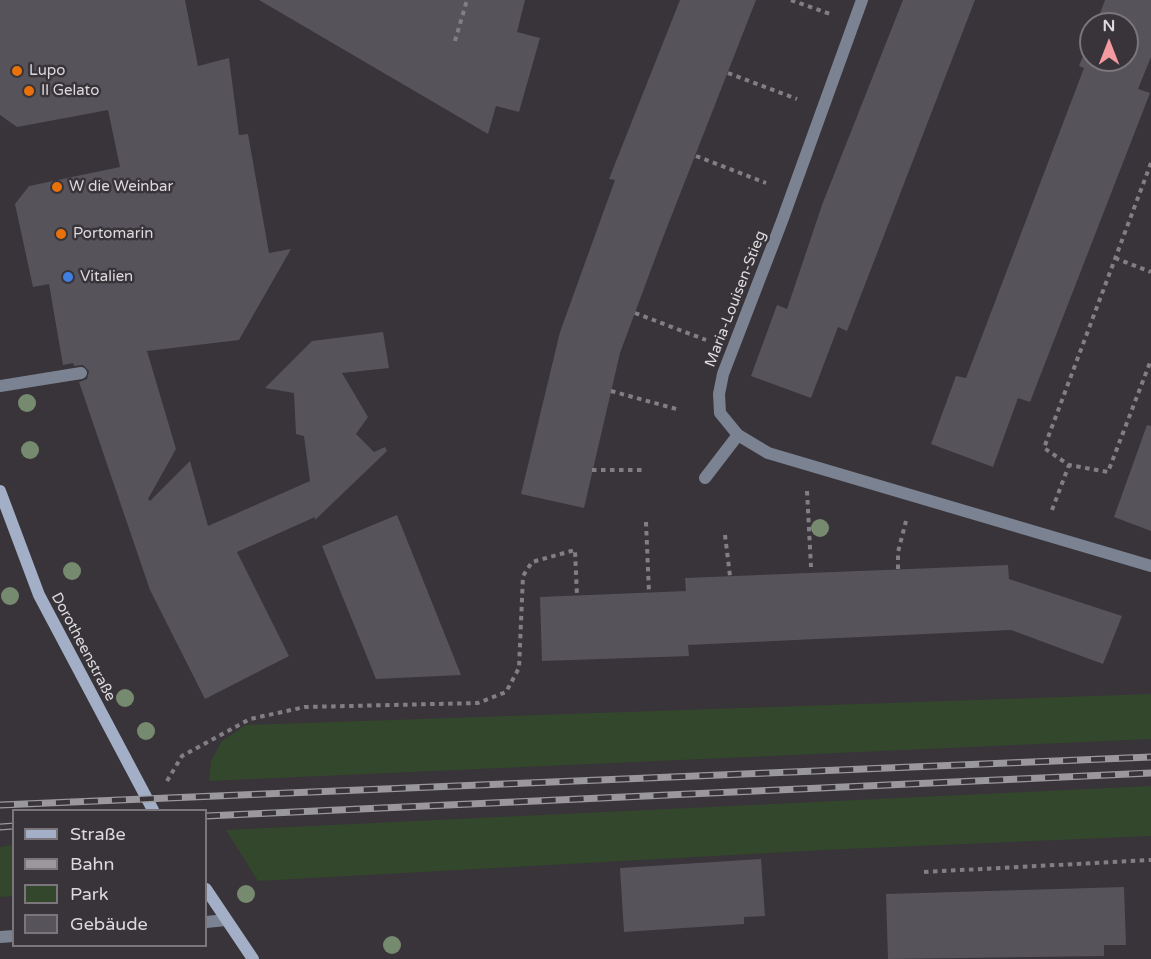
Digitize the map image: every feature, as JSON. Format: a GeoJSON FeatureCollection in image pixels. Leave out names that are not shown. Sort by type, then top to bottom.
{"type":"FeatureCollection","features":[{"type":"Feature","properties":{"kind":"street","name":"Maria-Louisen-Stieg"},"geometry":{"type":"LineString","coordinates":[[862,0],[782,221],[723,374],[719,394],[720,413],[738,435],[768,453],[1151,566]]}},
{"type":"Feature","properties":{"kind":"street"},"geometry":{"type":"LineString","coordinates":[[0,386],[81,373]]}},
{"type":"Feature","properties":{"kind":"street"},"geometry":{"type":"LineString","coordinates":[[705,478],[738,435]]}},
{"type":"Feature","properties":{"kind":"street","name":"Dorotheenstraße"},"geometry":{"type":"LineString","coordinates":[[0,491],[39,595],[152,809]]}},
{"type":"Feature","properties":{"kind":"street"},"geometry":{"type":"LineString","coordinates":[[207,891],[253,959]]}},
{"type":"Feature","properties":{"kind":"street"},"geometry":{"type":"LineString","coordinates":[[207,922],[226,920]]}},
{"type":"Feature","properties":{"kind":"path"},"geometry":{"type":"LineString","coordinates":[[455,41],[466,0]]}},
{"type":"Feature","properties":{"kind":"path"},"geometry":{"type":"LineString","coordinates":[[791,0],[830,14]]}},
{"type":"Feature","properties":{"kind":"path"},"geometry":{"type":"LineString","coordinates":[[728,72],[797,99]]}},
{"type":"Feature","properties":{"kind":"path"},"geometry":{"type":"LineString","coordinates":[[696,156],[766,183]]}},
{"type":"Feature","properties":{"kind":"path"},"geometry":{"type":"LineString","coordinates":[[1151,163],[1044,448],[1069,465],[1108,472],[1151,360]]}},
{"type":"Feature","properties":{"kind":"path"},"geometry":{"type":"LineString","coordinates":[[1115,258],[1151,272]]}},
{"type":"Feature","properties":{"kind":"path"},"geometry":{"type":"LineString","coordinates":[[635,313],[706,340]]}},
{"type":"Feature","properties":{"kind":"path"},"geometry":{"type":"LineString","coordinates":[[610,391],[680,410]]}},
{"type":"Feature","properties":{"kind":"path"},"geometry":{"type":"LineString","coordinates":[[1052,512],[1069,465]]}},
{"type":"Feature","properties":{"kind":"path"},"geometry":{"type":"LineString","coordinates":[[592,470],[646,470]]}},
{"type":"Feature","properties":{"kind":"path"},"geometry":{"type":"LineString","coordinates":[[807,484],[811,567]]}},
{"type":"Feature","properties":{"kind":"path"},"geometry":{"type":"LineString","coordinates":[[898,569],[898,552],[908,514]]}},
{"type":"Feature","properties":{"kind":"path"},"geometry":{"type":"LineString","coordinates":[[646,522],[649,593]]}},
{"type":"Feature","properties":{"kind":"path"},"geometry":{"type":"LineString","coordinates":[[725,535],[730,576]]}},
{"type":"Feature","properties":{"kind":"path"},"geometry":{"type":"LineString","coordinates":[[182,756],[250,719],[305,706],[478,703],[506,692],[519,668],[523,576],[532,562],[574,550],[577,596]]}},
{"type":"Feature","properties":{"kind":"path"},"geometry":{"type":"LineString","coordinates":[[924,872],[1151,860]]}},
{"type":"Feature","properties":{"kind":"green space"},"geometry":{"type":"Polygon","coordinates":[[[1151,694],[1151,739],[209,781],[211,761],[222,741],[246,725],[1151,694]]]}},
{"type":"Feature","properties":{"kind":"green space"},"geometry":{"type":"Polygon","coordinates":[[[1151,786],[1151,836],[823,850],[258,881],[226,830],[1151,786]]]}},
{"type":"Feature","properties":{"kind":"green space"},"geometry":{"type":"Polygon","coordinates":[[[12,845],[12,896],[0,897],[0,847],[12,845]]]}},
{"type":"Feature","properties":{"kind":"building"},"geometry":{"type":"Polygon","coordinates":[[[0,0],[185,0],[198,66],[229,58],[239,135],[248,134],[269,253],[291,249],[239,340],[147,351],[176,449],[148,499],[150,501],[190,461],[208,526],[310,481],[304,436],[296,434],[294,393],[265,388],[312,341],[383,332],[389,368],[342,373],[368,417],[356,434],[374,452],[385,447],[387,451],[315,520],[315,517],[237,552],[289,656],[205,699],[150,590],[79,382],[87,379],[89,371],[83,365],[74,366],[73,363],[63,365],[49,284],[33,287],[15,204],[29,186],[120,167],[108,110],[17,127],[0,115],[0,0]]]}},
{"type":"Feature","properties":{"kind":"building"},"geometry":{"type":"Polygon","coordinates":[[[259,0],[525,0],[517,32],[540,38],[519,112],[496,106],[488,134],[259,0]]]}},
{"type":"Feature","properties":{"kind":"building"},"geometry":{"type":"Polygon","coordinates":[[[680,0],[756,0],[620,353],[584,508],[521,494],[560,332],[615,180],[609,179],[680,0]]]}},
{"type":"Feature","properties":{"kind":"building"},"geometry":{"type":"Polygon","coordinates":[[[903,0],[975,0],[847,331],[838,327],[811,398],[751,376],[777,305],[787,309],[822,205],[903,0]]]}},
{"type":"Feature","properties":{"kind":"building"},"geometry":{"type":"Polygon","coordinates":[[[1105,0],[1151,0],[1151,57],[1138,89],[1150,93],[1030,402],[1018,398],[993,467],[931,444],[956,376],[966,378],[1082,72],[1139,72],[1139,12],[1100,12],[1105,0]]]}},
{"type":"Feature","properties":{"kind":"building"},"geometry":{"type":"Polygon","coordinates":[[[1147,425],[1151,426],[1151,531],[1114,517],[1147,425]]]}},
{"type":"Feature","properties":{"kind":"building"},"geometry":{"type":"Polygon","coordinates":[[[397,515],[461,675],[376,679],[322,546],[397,515]]]}},
{"type":"Feature","properties":{"kind":"building"},"geometry":{"type":"Polygon","coordinates":[[[1008,565],[1009,579],[1122,616],[1103,664],[1011,630],[688,645],[689,656],[542,661],[540,597],[686,591],[685,578],[1008,565]]]}},
{"type":"Feature","properties":{"kind":"building"},"geometry":{"type":"Polygon","coordinates":[[[761,859],[765,916],[744,917],[744,924],[624,932],[620,868],[761,859]]]}},
{"type":"Feature","properties":{"kind":"building"},"geometry":{"type":"Polygon","coordinates":[[[1124,887],[1126,945],[1104,945],[1104,956],[888,959],[886,894],[1124,887]]]}},
{"type":"Feature","properties":{"kind":"railway"},"geometry":{"type":"LineString","coordinates":[[0,805],[1151,757]]}},
{"type":"Feature","properties":{"kind":"railway"},"geometry":{"type":"LineString","coordinates":[[207,816],[1151,773]]}},
{"type":"Feature","properties":{"kind":"railway"},"geometry":{"type":"LineString","coordinates":[[0,827],[12,826]]}},
{"type":"Feature","properties":{"kind":"place","name":"Lupo"},"geometry":{"type":"Point","coordinates":[17,71]}},
{"type":"Feature","properties":{"kind":"place","name":"Il Gelato"},"geometry":{"type":"Point","coordinates":[29,91]}},
{"type":"Feature","properties":{"kind":"place","name":"W die Weinbar"},"geometry":{"type":"Point","coordinates":[57,187]}},
{"type":"Feature","properties":{"kind":"place","name":"Portomarin"},"geometry":{"type":"Point","coordinates":[61,234]}},
{"type":"Feature","properties":{"kind":"place","name":"Vitalien"},"geometry":{"type":"Point","coordinates":[68,277]}}]}
